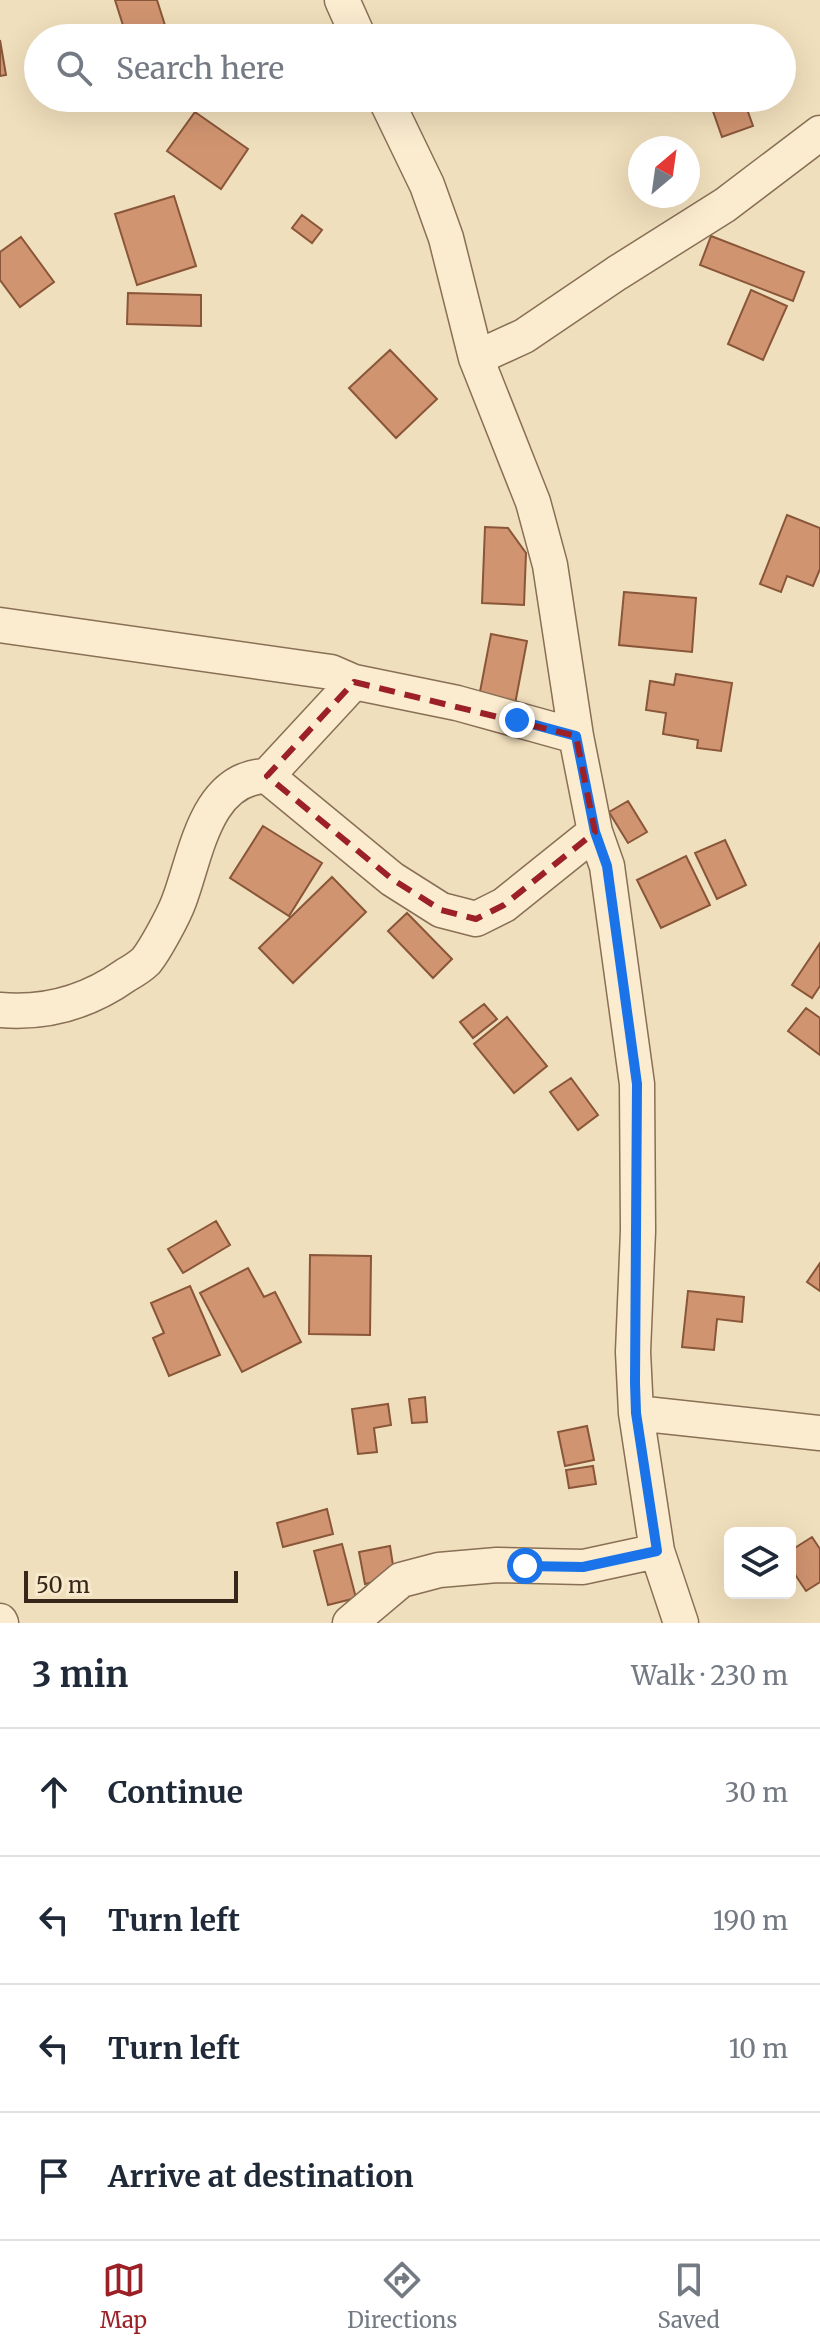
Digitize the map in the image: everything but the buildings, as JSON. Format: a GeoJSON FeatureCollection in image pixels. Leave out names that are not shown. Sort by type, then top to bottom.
{"type":"FeatureCollection","features":[{"type":"Feature","properties":{"kind":"street"},"geometry":{"type":"LineString","coordinates":[[342,0],[353,24]]}},
{"type":"Feature","properties":{"kind":"street"},"geometry":{"type":"LineString","coordinates":[[392,112],[427,185],[446,238],[476,358],[533,502],[547,552],[576,736],[595,832],[607,866],[637,1084],[638,1231],[633,1352],[636,1413],[657,1551],[681,1623]]}},
{"type":"Feature","properties":{"kind":"street"},"geometry":{"type":"LineString","coordinates":[[476,358],[524,336],[725,205],[820,133]]}},
{"type":"Feature","properties":{"kind":"street"},"geometry":{"type":"LineString","coordinates":[[0,625],[331,672],[354,682],[457,703],[576,736]]}},
{"type":"Feature","properties":{"kind":"street"},"geometry":{"type":"LineString","coordinates":[[267,776],[354,682]]}},
{"type":"Feature","properties":{"kind":"street"},"geometry":{"type":"LineString","coordinates":[[0,1010],[28,1012],[68,1006],[111,986],[146,961],[178,903],[199,836],[213,812],[231,787],[257,776],[267,776],[392,879],[441,910],[476,919],[504,905],[595,832]]}},
{"type":"Feature","properties":{"kind":"street"},"geometry":{"type":"LineString","coordinates":[[636,1413],[820,1433]]}},
{"type":"Feature","properties":{"kind":"street"},"geometry":{"type":"LineString","coordinates":[[350,1623],[401,1580],[439,1570],[497,1565],[583,1567],[657,1551]]}},
{"type":"Feature","properties":{"kind":"highlighted area"},"geometry":{"type":"Polygon","coordinates":[[[354,682],[576,736],[595,832],[504,905],[476,919],[441,910],[392,879],[267,776],[354,682]]]}},
{"type":"Feature","properties":{"kind":"route"},"geometry":{"type":"LineString","coordinates":[[517,720],[576,736],[595,832],[607,866],[637,1084],[638,1231],[633,1352],[636,1413],[657,1551],[583,1567],[525,1566]]}}]}
